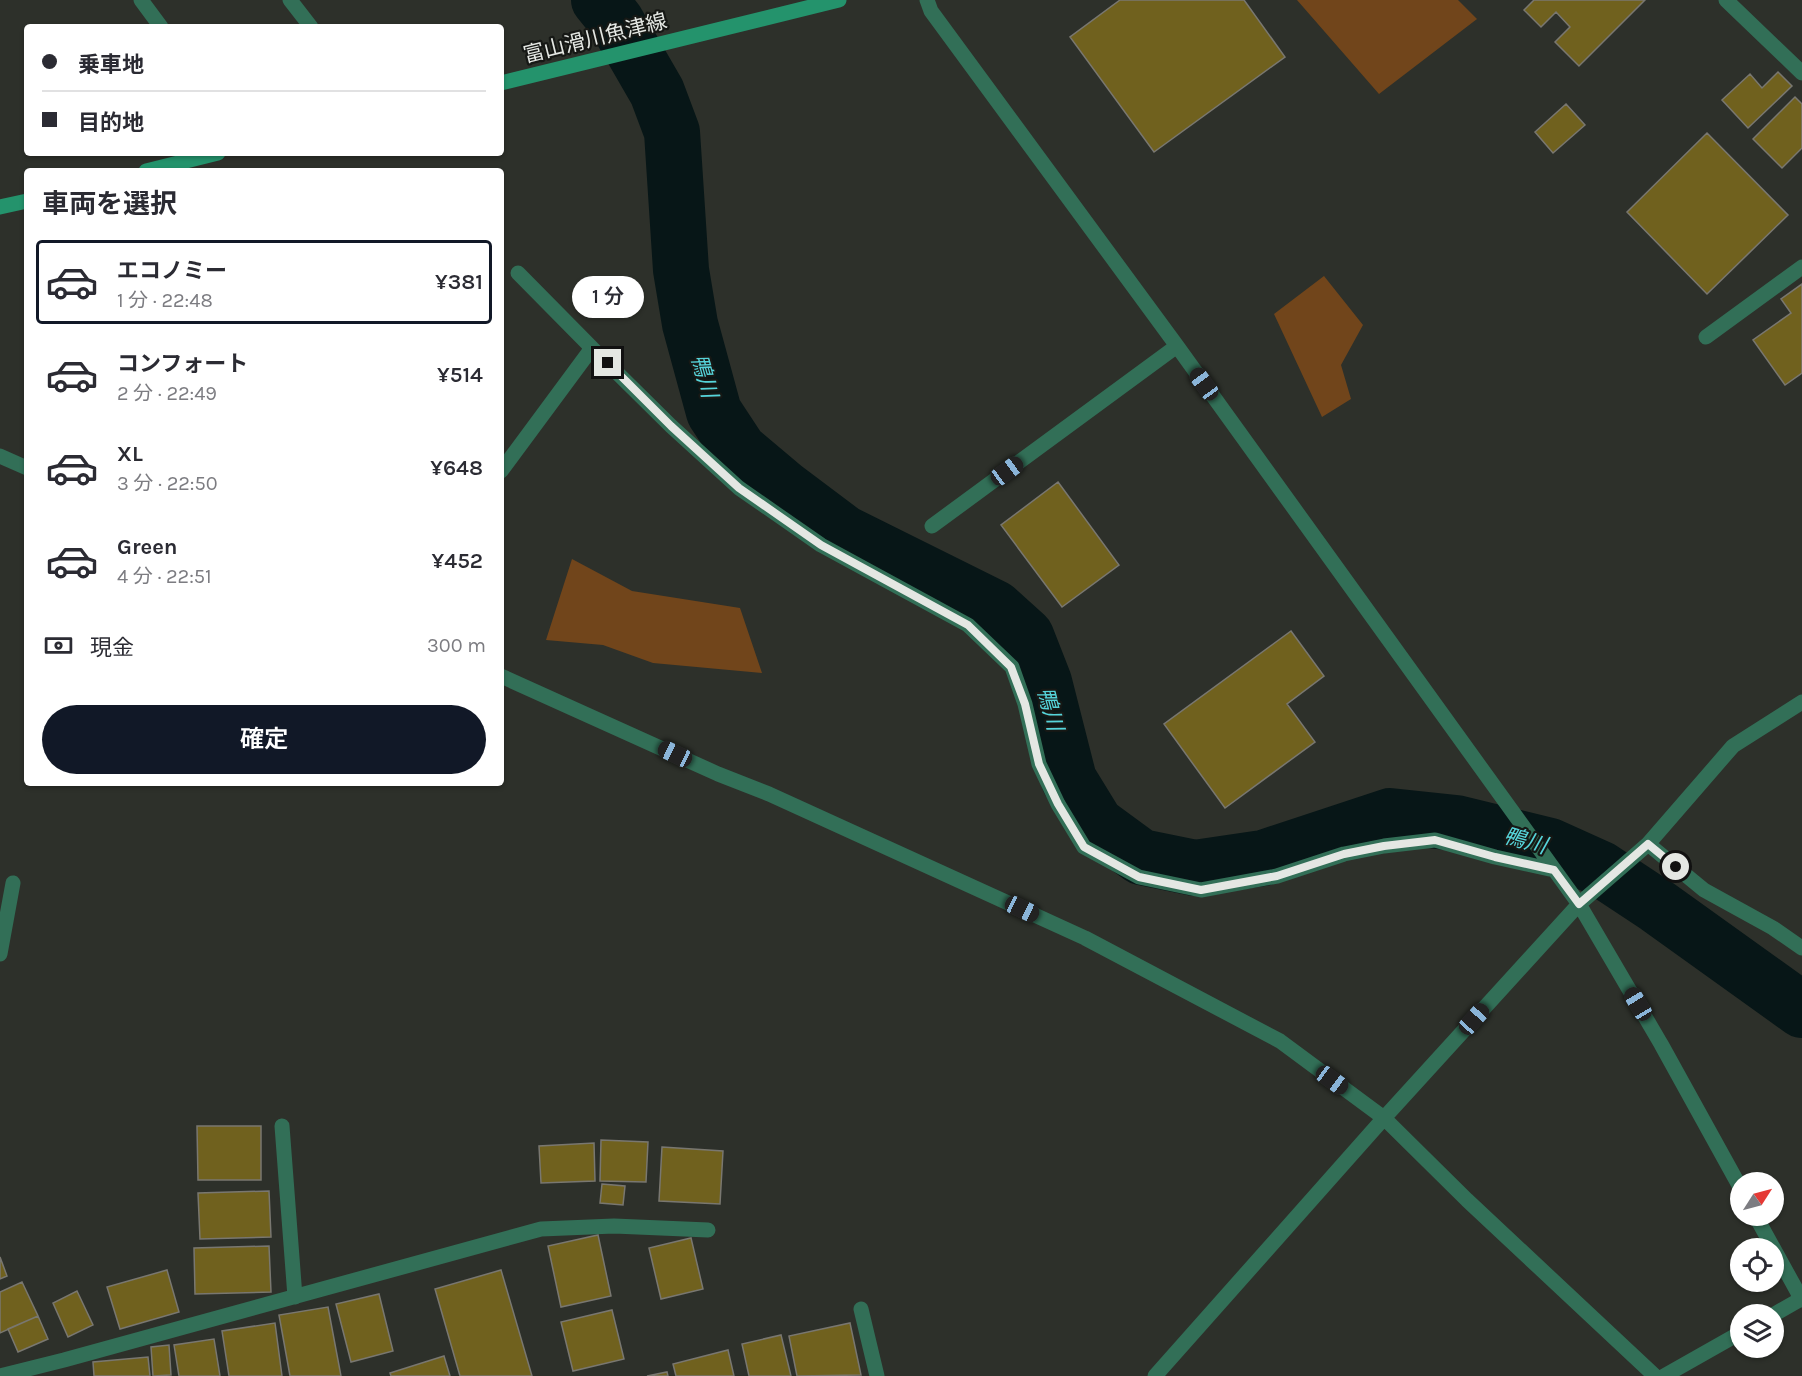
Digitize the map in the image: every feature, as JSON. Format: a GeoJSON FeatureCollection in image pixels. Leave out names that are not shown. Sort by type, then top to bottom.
{"type":"FeatureCollection","features":[{"type":"Feature","properties":{"kind":"main road","name":"富山滑川魚津線"},"geometry":{"type":"LineString","coordinates":[[504,82],[839,0]]}},
{"type":"Feature","properties":{"kind":"main road"},"geometry":{"type":"LineString","coordinates":[[158,168],[206,156]]}},
{"type":"Feature","properties":{"kind":"main road"},"geometry":{"type":"LineString","coordinates":[[0,207],[24,202]]}},
{"type":"Feature","properties":{"kind":"street"},"geometry":{"type":"LineString","coordinates":[[141,0],[159,24]]}},
{"type":"Feature","properties":{"kind":"street"},"geometry":{"type":"LineString","coordinates":[[290,0],[309,24]]}},
{"type":"Feature","properties":{"kind":"street"},"geometry":{"type":"LineString","coordinates":[[927,0],[931,11],[1177,346],[1579,904],[1661,1044],[1732,1172]]}},
{"type":"Feature","properties":{"kind":"street"},"geometry":{"type":"LineString","coordinates":[[1726,0],[1802,73]]}},
{"type":"Feature","properties":{"kind":"street"},"geometry":{"type":"LineString","coordinates":[[1706,337],[1802,267]]}},
{"type":"Feature","properties":{"kind":"street"},"geometry":{"type":"LineString","coordinates":[[518,273],[671,426],[739,488],[821,545],[968,625],[1011,667],[1025,704],[1039,764],[1058,804],[1084,847],[1139,877],[1201,890],[1277,876],[1344,854],[1384,846],[1435,840],[1495,857],[1551,865]]}},
{"type":"Feature","properties":{"kind":"street"},"geometry":{"type":"LineString","coordinates":[[932,526],[1177,346]]}},
{"type":"Feature","properties":{"kind":"street"},"geometry":{"type":"LineString","coordinates":[[504,467],[592,348]]}},
{"type":"Feature","properties":{"kind":"street"},"geometry":{"type":"LineString","coordinates":[[0,456],[24,467]]}},
{"type":"Feature","properties":{"kind":"street"},"geometry":{"type":"LineString","coordinates":[[504,676],[1085,938],[1280,1041],[1384,1118],[1467,1200],[1655,1376]]}},
{"type":"Feature","properties":{"kind":"street"},"geometry":{"type":"LineString","coordinates":[[1155,1376],[1384,1118],[1579,904],[1643,848],[1733,746],[1802,702]]}},
{"type":"Feature","properties":{"kind":"street"},"geometry":{"type":"LineString","coordinates":[[1643,848],[1704,890],[1773,928],[1802,948]]}},
{"type":"Feature","properties":{"kind":"street"},"geometry":{"type":"LineString","coordinates":[[0,954],[13,884]]}},
{"type":"Feature","properties":{"kind":"street"},"geometry":{"type":"LineString","coordinates":[[282,1126],[295,1297]]}},
{"type":"Feature","properties":{"kind":"street"},"geometry":{"type":"LineString","coordinates":[[0,1376],[541,1229],[614,1226],[708,1230]]}},
{"type":"Feature","properties":{"kind":"street"},"geometry":{"type":"LineString","coordinates":[[1761,1226],[1802,1299],[1784,1308]]}},
{"type":"Feature","properties":{"kind":"street"},"geometry":{"type":"LineString","coordinates":[[861,1309],[877,1376]]}},
{"type":"Feature","properties":{"kind":"street"},"geometry":{"type":"LineString","coordinates":[[1664,1376],[1730,1339]]}},
{"type":"Feature","properties":{"kind":"shaded area"},"geometry":{"type":"Polygon","coordinates":[[[1297,0],[1458,0],[1477,19],[1379,94],[1297,0]]]}},
{"type":"Feature","properties":{"kind":"shaded area"},"geometry":{"type":"Polygon","coordinates":[[[1324,276],[1363,325],[1341,365],[1351,399],[1322,417],[1274,314],[1324,276]]]}},
{"type":"Feature","properties":{"kind":"shaded area"},"geometry":{"type":"Polygon","coordinates":[[[572,559],[632,591],[740,608],[762,673],[653,663],[603,645],[546,640],[572,559]]]}},
{"type":"Feature","properties":{"kind":"building"},"geometry":{"type":"Polygon","coordinates":[[[1120,0],[1244,0],[1285,57],[1154,152],[1070,37],[1120,0]]]}},
{"type":"Feature","properties":{"kind":"building"},"geometry":{"type":"Polygon","coordinates":[[[1534,0],[1645,0],[1579,66],[1555,42],[1570,27],[1556,12],[1541,27],[1524,10],[1534,0]]]}},
{"type":"Feature","properties":{"kind":"building"},"geometry":{"type":"Polygon","coordinates":[[[1778,72],[1792,86],[1748,128],[1722,100],[1750,74],[1762,88],[1778,72]]]}},
{"type":"Feature","properties":{"kind":"building"},"geometry":{"type":"Polygon","coordinates":[[[1795,97],[1802,104],[1802,148],[1782,168],[1753,139],[1795,97]]]}},
{"type":"Feature","properties":{"kind":"building"},"geometry":{"type":"Polygon","coordinates":[[[1566,104],[1585,125],[1553,153],[1535,132],[1566,104]]]}},
{"type":"Feature","properties":{"kind":"building"},"geometry":{"type":"Polygon","coordinates":[[[1707,133],[1788,215],[1707,294],[1627,212],[1707,133]]]}},
{"type":"Feature","properties":{"kind":"building"},"geometry":{"type":"Polygon","coordinates":[[[1802,284],[1802,373],[1785,385],[1753,340],[1791,313],[1781,299],[1802,284]]]}},
{"type":"Feature","properties":{"kind":"building"},"geometry":{"type":"Polygon","coordinates":[[[1058,482],[1119,565],[1062,607],[1001,525],[1058,482]]]}},
{"type":"Feature","properties":{"kind":"building"},"geometry":{"type":"Polygon","coordinates":[[[1291,631],[1324,676],[1287,704],[1315,742],[1225,808],[1164,724],[1291,631]]]}},
{"type":"Feature","properties":{"kind":"building"},"geometry":{"type":"Polygon","coordinates":[[[197,1126],[261,1126],[261,1180],[198,1180],[197,1126]]]}},
{"type":"Feature","properties":{"kind":"building"},"geometry":{"type":"Polygon","coordinates":[[[601,1140],[648,1142],[646,1182],[600,1181],[601,1140]]]}},
{"type":"Feature","properties":{"kind":"building"},"geometry":{"type":"Polygon","coordinates":[[[594,1143],[595,1181],[541,1183],[539,1146],[594,1143]]]}},
{"type":"Feature","properties":{"kind":"building"},"geometry":{"type":"Polygon","coordinates":[[[662,1147],[723,1151],[720,1204],[659,1201],[662,1147]]]}},
{"type":"Feature","properties":{"kind":"building"},"geometry":{"type":"Polygon","coordinates":[[[602,1184],[625,1186],[623,1205],[600,1203],[602,1184]]]}},
{"type":"Feature","properties":{"kind":"building"},"geometry":{"type":"Polygon","coordinates":[[[269,1191],[271,1237],[200,1239],[198,1193],[269,1191]]]}},
{"type":"Feature","properties":{"kind":"building"},"geometry":{"type":"Polygon","coordinates":[[[598,1235],[611,1296],[561,1307],[548,1246],[598,1235]]]}},
{"type":"Feature","properties":{"kind":"building"},"geometry":{"type":"Polygon","coordinates":[[[691,1238],[703,1289],[661,1299],[649,1248],[691,1238]]]}},
{"type":"Feature","properties":{"kind":"building"},"geometry":{"type":"Polygon","coordinates":[[[269,1246],[271,1292],[195,1294],[194,1248],[269,1246]]]}},
{"type":"Feature","properties":{"kind":"building"},"geometry":{"type":"Polygon","coordinates":[[[0,1257],[7,1276],[0,1279],[0,1257]]]}},
{"type":"Feature","properties":{"kind":"building"},"geometry":{"type":"Polygon","coordinates":[[[167,1270],[179,1312],[120,1329],[107,1287],[167,1270]]]}},
{"type":"Feature","properties":{"kind":"building"},"geometry":{"type":"Polygon","coordinates":[[[501,1270],[532,1376],[460,1376],[435,1289],[501,1270]]]}},
{"type":"Feature","properties":{"kind":"building"},"geometry":{"type":"Polygon","coordinates":[[[22,1282],[38,1316],[0,1333],[0,1292],[22,1282]]]}},
{"type":"Feature","properties":{"kind":"building"},"geometry":{"type":"Polygon","coordinates":[[[77,1291],[93,1325],[68,1337],[53,1303],[77,1291]]]}},
{"type":"Feature","properties":{"kind":"building"},"geometry":{"type":"Polygon","coordinates":[[[379,1294],[393,1351],[351,1362],[336,1304],[379,1294]]]}},
{"type":"Feature","properties":{"kind":"building"},"geometry":{"type":"Polygon","coordinates":[[[328,1307],[341,1376],[290,1376],[279,1315],[328,1307]]]}},
{"type":"Feature","properties":{"kind":"building"},"geometry":{"type":"Polygon","coordinates":[[[612,1310],[624,1359],[573,1371],[561,1322],[612,1310]]]}},
{"type":"Feature","properties":{"kind":"building"},"geometry":{"type":"Polygon","coordinates":[[[38,1316],[48,1339],[18,1352],[8,1329],[38,1316]]]}},
{"type":"Feature","properties":{"kind":"building"},"geometry":{"type":"Polygon","coordinates":[[[275,1323],[282,1376],[229,1376],[222,1331],[275,1323]]]}},
{"type":"Feature","properties":{"kind":"building"},"geometry":{"type":"Polygon","coordinates":[[[850,1323],[861,1375],[797,1376],[789,1336],[850,1323]]]}},
{"type":"Feature","properties":{"kind":"building"},"geometry":{"type":"Polygon","coordinates":[[[781,1335],[791,1376],[749,1376],[742,1344],[781,1335]]]}},
{"type":"Feature","properties":{"kind":"building"},"geometry":{"type":"Polygon","coordinates":[[[214,1339],[220,1376],[179,1376],[174,1345],[214,1339]]]}},
{"type":"Feature","properties":{"kind":"building"},"geometry":{"type":"Polygon","coordinates":[[[169,1345],[171,1375],[153,1376],[151,1347],[169,1345]]]}},
{"type":"Feature","properties":{"kind":"building"},"geometry":{"type":"Polygon","coordinates":[[[728,1350],[734,1376],[676,1376],[673,1364],[728,1350]]]}},
{"type":"Feature","properties":{"kind":"building"},"geometry":{"type":"Polygon","coordinates":[[[444,1356],[450,1376],[391,1376],[390,1373],[444,1356]]]}},
{"type":"Feature","properties":{"kind":"building"},"geometry":{"type":"Polygon","coordinates":[[[148,1357],[150,1376],[94,1376],[93,1362],[148,1357]]]}},
{"type":"Feature","properties":{"kind":"building"},"geometry":{"type":"Polygon","coordinates":[[[667,1372],[668,1376],[647,1376],[667,1372]]]}},
{"type":"Feature","properties":{"kind":"waterway","name":"鴨川"},"geometry":{"type":"LineString","coordinates":[[599,0],[616,21],[657,92],[672,132],[681,270],[690,324],[714,412],[739,450],[784,488],[844,533],[995,608],[1026,636],[1044,682],[1069,780],[1096,824],[1141,857],[1195,868],[1263,858],[1390,816],[1456,823],[1550,846],[1601,869],[1657,906],[1802,1010]]}},
{"type":"Feature","properties":{"kind":"route"},"geometry":{"type":"LineString","coordinates":[[608,363],[671,426],[739,488],[821,545],[968,625],[1011,667],[1025,704],[1039,764],[1058,804],[1084,847],[1139,877],[1201,890],[1277,876],[1344,854],[1384,846],[1435,840],[1495,857],[1554,870],[1579,904],[1648,844],[1676,867]]}}]}
